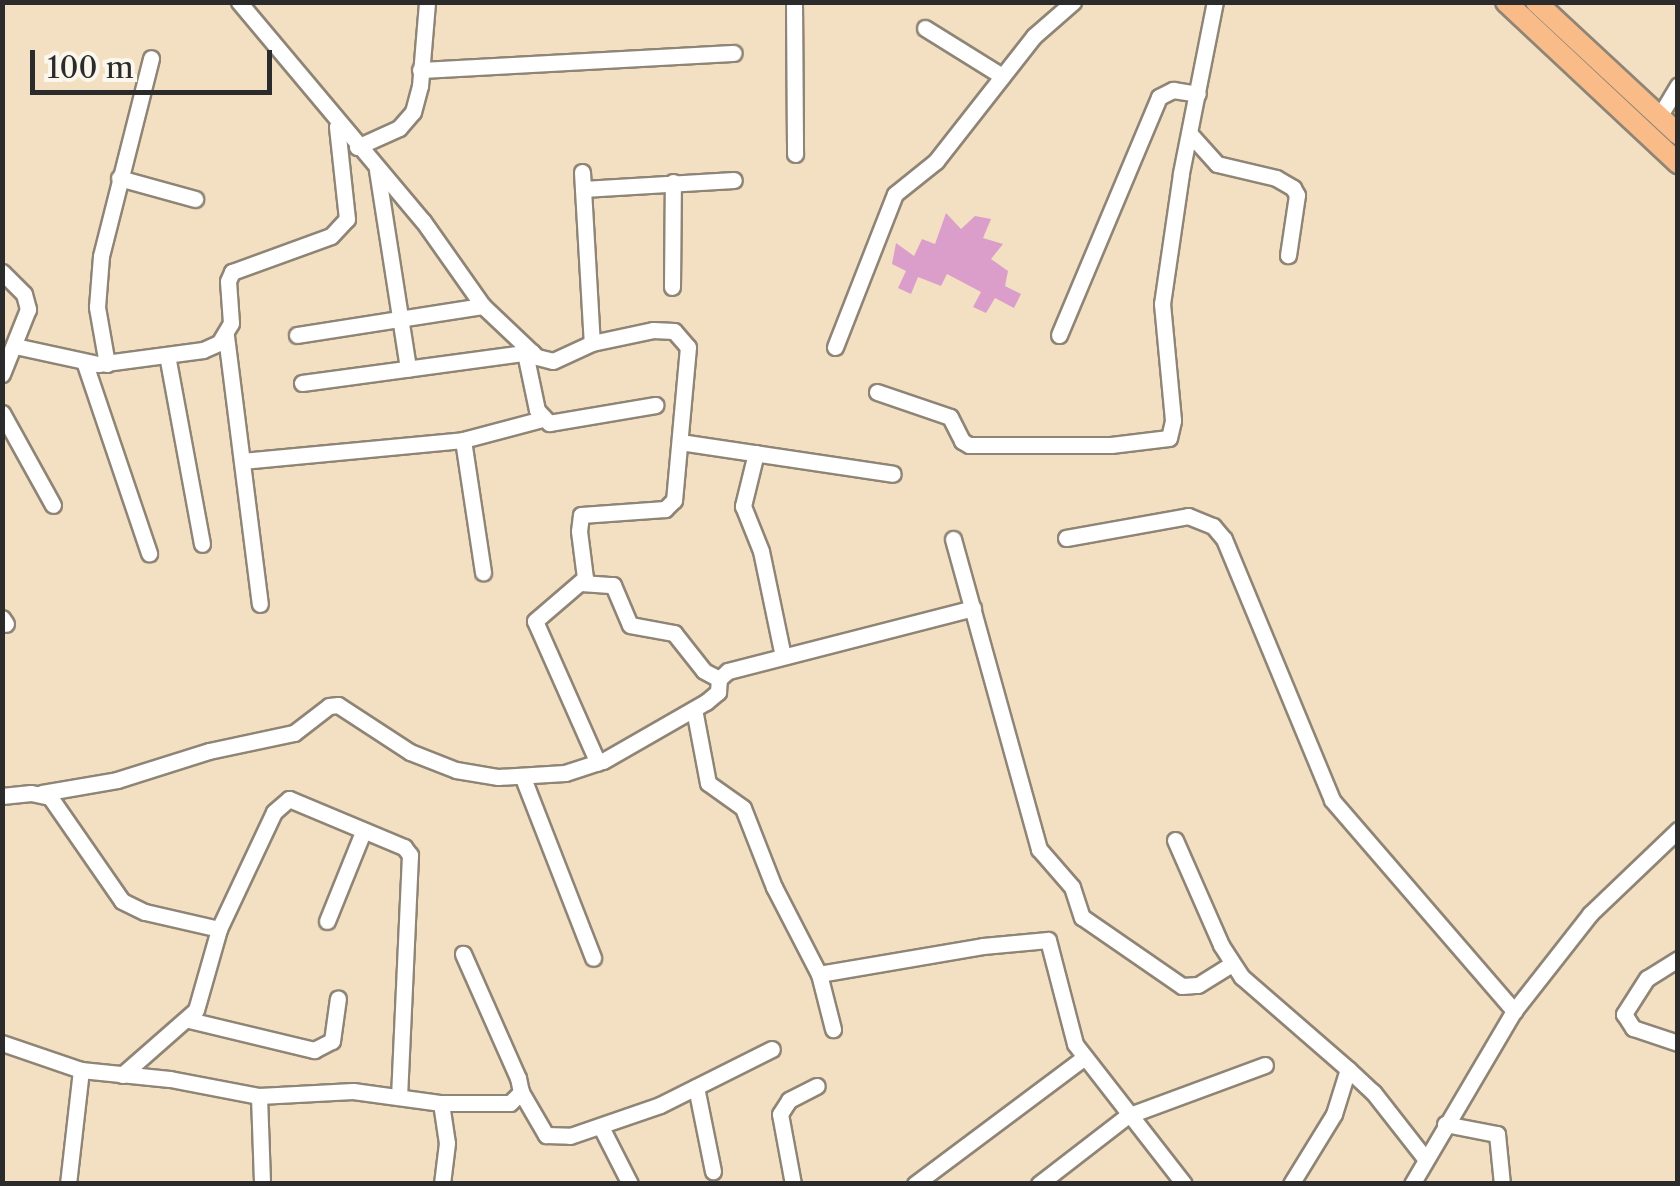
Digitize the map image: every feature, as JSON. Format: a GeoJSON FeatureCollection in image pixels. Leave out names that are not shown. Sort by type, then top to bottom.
{"type":"FeatureCollection","features":[{"type":"Feature","properties":{"kind":"main road"},"geometry":{"type":"LineString","coordinates":[[1506,2],[1678,163]]}},
{"type":"Feature","properties":{"kind":"main road"},"geometry":{"type":"LineString","coordinates":[[1536,2],[1678,134]]}},
{"type":"Feature","properties":{"kind":"street"},"geometry":{"type":"LineString","coordinates":[[238,2],[422,222],[483,306],[528,353],[547,362],[592,342],[652,330],[674,331],[682,338],[688,360],[670,506],[581,515],[579,531],[587,573],[581,584],[542,612],[534,626],[598,763]]}},
{"type":"Feature","properties":{"kind":"street"},"geometry":{"type":"LineString","coordinates":[[357,147],[406,121],[417,102],[427,2]]}},
{"type":"Feature","properties":{"kind":"street"},"geometry":{"type":"LineString","coordinates":[[794,2],[795,154]]}},
{"type":"Feature","properties":{"kind":"street"},"geometry":{"type":"LineString","coordinates":[[835,348],[895,194],[936,161],[1034,36],[1072,2]]}},
{"type":"Feature","properties":{"kind":"street"},"geometry":{"type":"LineString","coordinates":[[877,392],[950,417],[962,441],[969,445],[1111,445],[1169,438],[1173,420],[1162,304],[1215,2]]}},
{"type":"Feature","properties":{"kind":"street"},"geometry":{"type":"LineString","coordinates":[[925,28],[1002,76]]}},
{"type":"Feature","properties":{"kind":"street"},"geometry":{"type":"LineString","coordinates":[[420,70],[734,53]]}},
{"type":"Feature","properties":{"kind":"street"},"geometry":{"type":"LineString","coordinates":[[107,364],[97,297],[119,178],[151,58]]}},
{"type":"Feature","properties":{"kind":"street"},"geometry":{"type":"LineString","coordinates":[[1659,117],[1678,85]]}},
{"type":"Feature","properties":{"kind":"street"},"geometry":{"type":"LineString","coordinates":[[1059,335],[1160,97],[1172,90],[1198,94]]}},
{"type":"Feature","properties":{"kind":"street"},"geometry":{"type":"LineString","coordinates":[[260,604],[226,336],[231,323],[228,281],[232,272],[331,236],[347,219],[337,123]]}},
{"type":"Feature","properties":{"kind":"street"},"geometry":{"type":"LineString","coordinates":[[1190,134],[1212,161],[1276,178],[1294,188],[1297,195],[1288,256]]}},
{"type":"Feature","properties":{"kind":"street"},"geometry":{"type":"LineString","coordinates":[[377,170],[408,369]]}},
{"type":"Feature","properties":{"kind":"street"},"geometry":{"type":"LineString","coordinates":[[119,178],[195,198]]}},
{"type":"Feature","properties":{"kind":"street"},"geometry":{"type":"LineString","coordinates":[[592,342],[582,180],[734,180]]}},
{"type":"Feature","properties":{"kind":"street"},"geometry":{"type":"LineString","coordinates":[[672,287],[673,182]]}},
{"type":"Feature","properties":{"kind":"street"},"geometry":{"type":"LineString","coordinates":[[2,272],[26,300],[24,322],[2,374]]}},
{"type":"Feature","properties":{"kind":"street"},"geometry":{"type":"LineString","coordinates":[[297,335],[483,306]]}},
{"type":"Feature","properties":{"kind":"street"},"geometry":{"type":"LineString","coordinates":[[14,346],[85,364],[107,364],[203,350],[226,336]]}},
{"type":"Feature","properties":{"kind":"street"},"geometry":{"type":"LineString","coordinates":[[302,383],[528,353]]}},
{"type":"Feature","properties":{"kind":"street"},"geometry":{"type":"LineString","coordinates":[[528,353],[542,419]]}},
{"type":"Feature","properties":{"kind":"street"},"geometry":{"type":"LineString","coordinates":[[167,355],[202,544]]}},
{"type":"Feature","properties":{"kind":"street"},"geometry":{"type":"LineString","coordinates":[[85,364],[148,553]]}},
{"type":"Feature","properties":{"kind":"street"},"geometry":{"type":"LineString","coordinates":[[242,462],[463,440],[542,419],[556,424],[656,404]]}},
{"type":"Feature","properties":{"kind":"street"},"geometry":{"type":"LineString","coordinates":[[2,413],[53,504]]}},
{"type":"Feature","properties":{"kind":"street"},"geometry":{"type":"LineString","coordinates":[[463,440],[484,573]]}},
{"type":"Feature","properties":{"kind":"street"},"geometry":{"type":"LineString","coordinates":[[680,442],[893,474]]}},
{"type":"Feature","properties":{"kind":"street"},"geometry":{"type":"LineString","coordinates":[[756,453],[743,506],[760,551],[784,656]]}},
{"type":"Feature","properties":{"kind":"street"},"geometry":{"type":"LineString","coordinates":[[1066,538],[1188,516],[1214,526],[1224,539],[1332,800],[1514,1011]]}},
{"type":"Feature","properties":{"kind":"street"},"geometry":{"type":"LineString","coordinates":[[953,539],[1039,848],[1072,887],[1082,917],[1182,986],[1198,985],[1232,964]]}},
{"type":"Feature","properties":{"kind":"street"},"geometry":{"type":"LineString","coordinates":[[581,584],[613,585],[630,624],[674,633],[704,671],[720,678]]}},
{"type":"Feature","properties":{"kind":"street"},"geometry":{"type":"LineString","coordinates":[[2,796],[116,780],[209,751],[294,733],[328,706],[338,705],[422,758],[456,770],[523,778],[598,763],[713,697],[720,678],[728,670],[973,608]]}},
{"type":"Feature","properties":{"kind":"street"},"geometry":{"type":"LineString","coordinates":[[694,708],[708,783],[744,808],[774,887],[818,974],[833,1029]]}},
{"type":"Feature","properties":{"kind":"street"},"geometry":{"type":"LineString","coordinates":[[523,778],[593,958]]}},
{"type":"Feature","properties":{"kind":"street"},"geometry":{"type":"LineString","coordinates":[[42,793],[65,814],[122,901],[145,912],[219,929]]}},
{"type":"Feature","properties":{"kind":"street"},"geometry":{"type":"LineString","coordinates":[[122,1075],[189,1020],[202,993],[219,929],[281,803],[298,800],[363,832],[404,846],[410,855],[399,1096]]}},
{"type":"Feature","properties":{"kind":"street"},"geometry":{"type":"LineString","coordinates":[[1412,1184],[1424,1157],[1514,1011],[1590,914],[1678,830]]}},
{"type":"Feature","properties":{"kind":"street"},"geometry":{"type":"LineString","coordinates":[[327,921],[363,832]]}},
{"type":"Feature","properties":{"kind":"street"},"geometry":{"type":"LineString","coordinates":[[1175,840],[1232,964],[1258,992],[1373,1092],[1424,1157]]}},
{"type":"Feature","properties":{"kind":"street"},"geometry":{"type":"LineString","coordinates":[[818,974],[983,946],[1048,940],[1069,1031],[1128,1116],[1184,1184]]}},
{"type":"Feature","properties":{"kind":"street"},"geometry":{"type":"LineString","coordinates":[[463,954],[521,1092],[546,1135],[560,1138],[600,1127],[696,1087],[772,1049]]}},
{"type":"Feature","properties":{"kind":"street"},"geometry":{"type":"LineString","coordinates":[[1678,959],[1648,978],[1624,1014],[1633,1028],[1678,1044]]}},
{"type":"Feature","properties":{"kind":"street"},"geometry":{"type":"LineString","coordinates":[[189,1020],[314,1050],[332,1041],[338,998]]}},
{"type":"Feature","properties":{"kind":"street"},"geometry":{"type":"LineString","coordinates":[[2,1043],[81,1070],[170,1078],[259,1096],[353,1091],[441,1103],[498,1105],[517,1099],[521,1092]]}},
{"type":"Feature","properties":{"kind":"street"},"geometry":{"type":"LineString","coordinates":[[915,1184],[1085,1058]]}},
{"type":"Feature","properties":{"kind":"street"},"geometry":{"type":"LineString","coordinates":[[1050,1181],[1128,1116],[1265,1065]]}},
{"type":"Feature","properties":{"kind":"street"},"geometry":{"type":"LineString","coordinates":[[1291,1184],[1334,1114],[1348,1069]]}},
{"type":"Feature","properties":{"kind":"street"},"geometry":{"type":"LineString","coordinates":[[68,1184],[81,1070]]}},
{"type":"Feature","properties":{"kind":"street"},"geometry":{"type":"LineString","coordinates":[[793,1184],[780,1114],[790,1100],[817,1086]]}},
{"type":"Feature","properties":{"kind":"street"},"geometry":{"type":"LineString","coordinates":[[696,1087],[713,1171]]}},
{"type":"Feature","properties":{"kind":"street"},"geometry":{"type":"LineString","coordinates":[[259,1096],[262,1184]]}},
{"type":"Feature","properties":{"kind":"street"},"geometry":{"type":"LineString","coordinates":[[441,1103],[447,1143],[442,1184]]}},
{"type":"Feature","properties":{"kind":"street"},"geometry":{"type":"LineString","coordinates":[[1445,1124],[1498,1134],[1502,1184]]}},
{"type":"Feature","properties":{"kind":"street"},"geometry":{"type":"LineString","coordinates":[[600,1127],[630,1184]]}},
{"type":"Feature","properties":{"kind":"building"},"geometry":{"type":"Polygon","coordinates":[[[946,213],[961,229],[975,216],[991,219],[983,238],[1003,244],[991,259],[1008,271],[1005,286],[1021,294],[1014,308],[995,298],[986,313],[973,307],[981,292],[947,274],[941,286],[918,277],[911,294],[898,288],[906,271],[892,264],[896,243],[914,256],[922,239],[935,244],[946,213]]]}}]}
